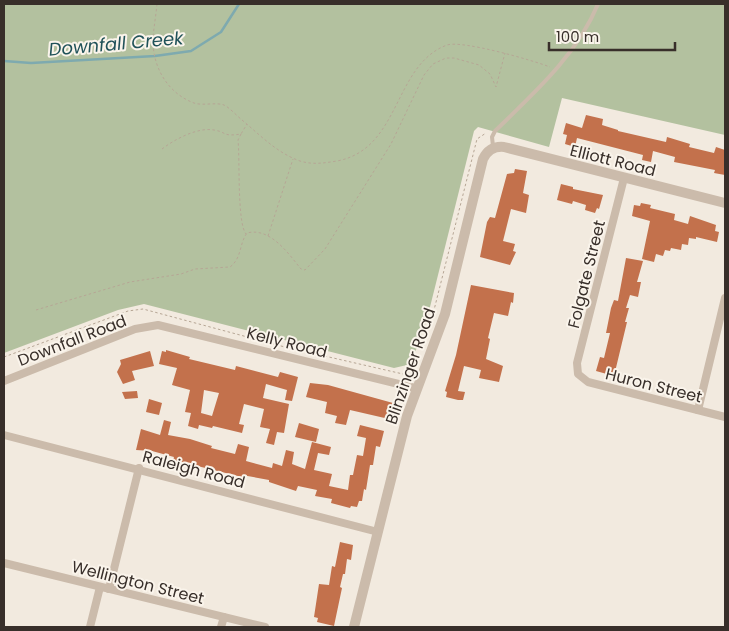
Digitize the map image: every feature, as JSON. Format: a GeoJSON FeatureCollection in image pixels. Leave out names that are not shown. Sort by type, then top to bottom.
{"type":"FeatureCollection","features":[{"type":"Feature","properties":{"kind":"street","name":"Elliott Road"},"geometry":{"type":"LineString","coordinates":[[493,148],[504,147],[725,203]]}},
{"type":"Feature","properties":{"kind":"street","name":"Blinzinger Road"},"geometry":{"type":"LineString","coordinates":[[354,627],[415,388],[445,314],[483,160],[493,148]]}},
{"type":"Feature","properties":{"kind":"street","name":"Folgate Street"},"geometry":{"type":"LineString","coordinates":[[578,376],[577,363],[624,178]]}},
{"type":"Feature","properties":{"kind":"street"},"geometry":{"type":"LineString","coordinates":[[698,410],[725,298]]}},
{"type":"Feature","properties":{"kind":"street","name":"Kelly Road"},"geometry":{"type":"LineString","coordinates":[[151,325],[166,326],[415,388]]}},
{"type":"Feature","properties":{"kind":"street","name":"Downfall Road"},"geometry":{"type":"LineString","coordinates":[[4,381],[151,325]]}},
{"type":"Feature","properties":{"kind":"street","name":"Huron Street"},"geometry":{"type":"LineString","coordinates":[[578,376],[588,382],[725,417]]}},
{"type":"Feature","properties":{"kind":"street","name":"Raleigh Road"},"geometry":{"type":"LineString","coordinates":[[4,435],[139,468],[378,532]]}},
{"type":"Feature","properties":{"kind":"street"},"geometry":{"type":"LineString","coordinates":[[109,589],[139,468]]}},
{"type":"Feature","properties":{"kind":"street","name":"Wellington Street"},"geometry":{"type":"LineString","coordinates":[[4,563],[265,627]]}},
{"type":"Feature","properties":{"kind":"street"},"geometry":{"type":"LineString","coordinates":[[90,627],[100,587]]}},
{"type":"Feature","properties":{"kind":"street"},"geometry":{"type":"LineString","coordinates":[[221,627],[224,617]]}},
{"type":"Feature","properties":{"kind":"lane"},"geometry":{"type":"LineString","coordinates":[[493,148],[493,134],[556,69],[584,35],[598,4]]}},
{"type":"Feature","properties":{"kind":"path"},"geometry":{"type":"LineString","coordinates":[[156,4],[153,38],[156,63],[164,81],[178,94],[195,103],[224,105],[285,155],[318,165],[353,158],[366,149],[385,127],[418,67],[431,53],[449,44],[505,53],[556,69]]}},
{"type":"Feature","properties":{"kind":"path"},"geometry":{"type":"LineString","coordinates":[[246,234],[253,231],[268,236],[292,256],[301,269],[305,270],[325,249],[391,144],[427,70],[439,61],[454,58],[485,69],[496,87],[505,53]]}},
{"type":"Feature","properties":{"kind":"path"},"geometry":{"type":"LineString","coordinates":[[36,310],[130,282],[181,274],[195,269],[230,266],[239,256],[246,234],[241,222],[238,140],[247,124]]}},
{"type":"Feature","properties":{"kind":"path"},"geometry":{"type":"LineString","coordinates":[[162,149],[168,144],[201,130],[214,130],[230,136],[241,134]]}},
{"type":"Feature","properties":{"kind":"path"},"geometry":{"type":"LineString","coordinates":[[430,326],[477,139],[485,133],[493,134]]}},
{"type":"Feature","properties":{"kind":"path"},"geometry":{"type":"LineString","coordinates":[[268,236],[294,158]]}},
{"type":"Feature","properties":{"kind":"path"},"geometry":{"type":"LineString","coordinates":[[4,357],[128,311],[143,309],[281,346],[403,374],[412,370],[419,355]]}},
{"type":"Feature","properties":{"kind":"green space"},"geometry":{"type":"Polygon","coordinates":[[[4,4],[725,4],[725,135],[562,98],[549,147],[478,127],[474,131],[427,319],[416,350],[407,365],[394,368],[144,304],[118,310],[4,353],[4,4]]]}},
{"type":"Feature","properties":{"kind":"building"},"geometry":{"type":"Polygon","coordinates":[[[586,115],[603,119],[602,125],[618,131],[666,142],[667,137],[690,144],[689,147],[714,153],[716,147],[725,150],[725,175],[714,173],[715,170],[674,162],[675,157],[653,151],[651,162],[642,160],[643,155],[577,138],[575,147],[565,144],[567,135],[563,134],[566,123],[582,128],[586,115]]]}},
{"type":"Feature","properties":{"kind":"building"},"geometry":{"type":"Polygon","coordinates":[[[515,169],[527,171],[523,193],[529,195],[526,213],[511,209],[503,241],[515,244],[513,251],[516,252],[510,265],[480,257],[487,222],[490,217],[495,218],[507,174],[514,173],[515,169]]]}},
{"type":"Feature","properties":{"kind":"building"},"geometry":{"type":"Polygon","coordinates":[[[561,184],[573,187],[573,189],[603,195],[599,209],[597,208],[595,213],[585,210],[586,205],[573,201],[572,204],[557,200],[561,184]]]}},
{"type":"Feature","properties":{"kind":"building"},"geometry":{"type":"Polygon","coordinates":[[[641,203],[651,205],[650,208],[675,214],[674,220],[688,224],[690,216],[716,225],[715,231],[719,232],[717,242],[696,237],[696,239],[689,238],[688,245],[682,244],[681,250],[671,248],[670,251],[665,250],[663,256],[656,254],[654,262],[642,259],[650,221],[632,216],[634,205],[640,206],[641,203]]]}},
{"type":"Feature","properties":{"kind":"building"},"geometry":{"type":"Polygon","coordinates":[[[626,258],[643,261],[637,282],[641,282],[638,297],[630,295],[626,308],[629,308],[625,322],[627,322],[614,376],[596,371],[600,357],[604,358],[610,333],[606,333],[611,308],[614,300],[618,301],[626,258]]]}},
{"type":"Feature","properties":{"kind":"building"},"geometry":{"type":"Polygon","coordinates":[[[471,285],[514,293],[513,303],[511,302],[508,316],[494,313],[488,338],[490,339],[486,359],[503,366],[499,382],[479,378],[481,370],[464,366],[458,391],[465,392],[463,400],[458,400],[446,397],[447,392],[445,391],[456,355],[471,285]]]}},
{"type":"Feature","properties":{"kind":"building"},"geometry":{"type":"Polygon","coordinates":[[[166,350],[190,357],[189,359],[235,370],[236,366],[278,377],[280,372],[298,377],[292,401],[285,400],[287,390],[266,384],[263,398],[289,404],[284,433],[277,432],[274,445],[266,443],[270,429],[260,427],[264,409],[244,404],[239,424],[244,425],[242,433],[213,426],[212,428],[199,425],[198,429],[188,426],[191,413],[185,412],[190,390],[172,385],[177,368],[159,364],[162,351],[166,352],[166,350]],[[204,390],[201,413],[212,416],[219,393],[204,390]]]}},
{"type":"Feature","properties":{"kind":"building"},"geometry":{"type":"Polygon","coordinates":[[[150,351],[154,366],[132,371],[135,380],[123,384],[117,372],[121,364],[120,360],[150,351]]]}},
{"type":"Feature","properties":{"kind":"building"},"geometry":{"type":"Polygon","coordinates":[[[310,383],[328,385],[393,403],[389,419],[350,410],[346,425],[335,423],[337,416],[325,413],[327,402],[306,397],[310,383]]]}},
{"type":"Feature","properties":{"kind":"building"},"geometry":{"type":"Polygon","coordinates":[[[137,391],[138,398],[125,399],[122,392],[137,391]]]}},
{"type":"Feature","properties":{"kind":"building"},"geometry":{"type":"Polygon","coordinates":[[[149,399],[162,403],[159,415],[146,412],[149,399]]]}},
{"type":"Feature","properties":{"kind":"building"},"geometry":{"type":"Polygon","coordinates":[[[164,420],[171,422],[168,435],[190,439],[212,446],[211,448],[235,454],[238,444],[249,447],[246,461],[272,468],[273,463],[282,466],[286,450],[294,452],[292,464],[305,469],[312,442],[331,447],[329,455],[318,453],[314,470],[332,474],[329,486],[348,490],[350,475],[353,475],[357,455],[363,456],[366,438],[357,436],[360,425],[384,431],[380,447],[376,446],[373,465],[370,465],[366,490],[364,489],[362,501],[359,501],[357,507],[351,506],[350,508],[331,503],[332,499],[315,496],[317,490],[298,486],[296,491],[269,482],[269,480],[242,475],[242,477],[173,460],[174,457],[152,451],[136,450],[141,429],[160,435],[164,420]]]}},
{"type":"Feature","properties":{"kind":"building"},"geometry":{"type":"Polygon","coordinates":[[[299,423],[319,429],[316,442],[295,437],[299,423]]]}},
{"type":"Feature","properties":{"kind":"building"},"geometry":{"type":"Polygon","coordinates":[[[340,542],[353,545],[351,560],[347,559],[345,574],[343,574],[334,626],[317,622],[318,618],[314,617],[319,584],[329,585],[332,566],[335,567],[340,542]]]}},
{"type":"Feature","properties":{"kind":"waterway","name":"Downfall Creek"},"geometry":{"type":"LineString","coordinates":[[4,61],[31,63],[155,56],[191,51],[221,32],[239,4]]}}]}
